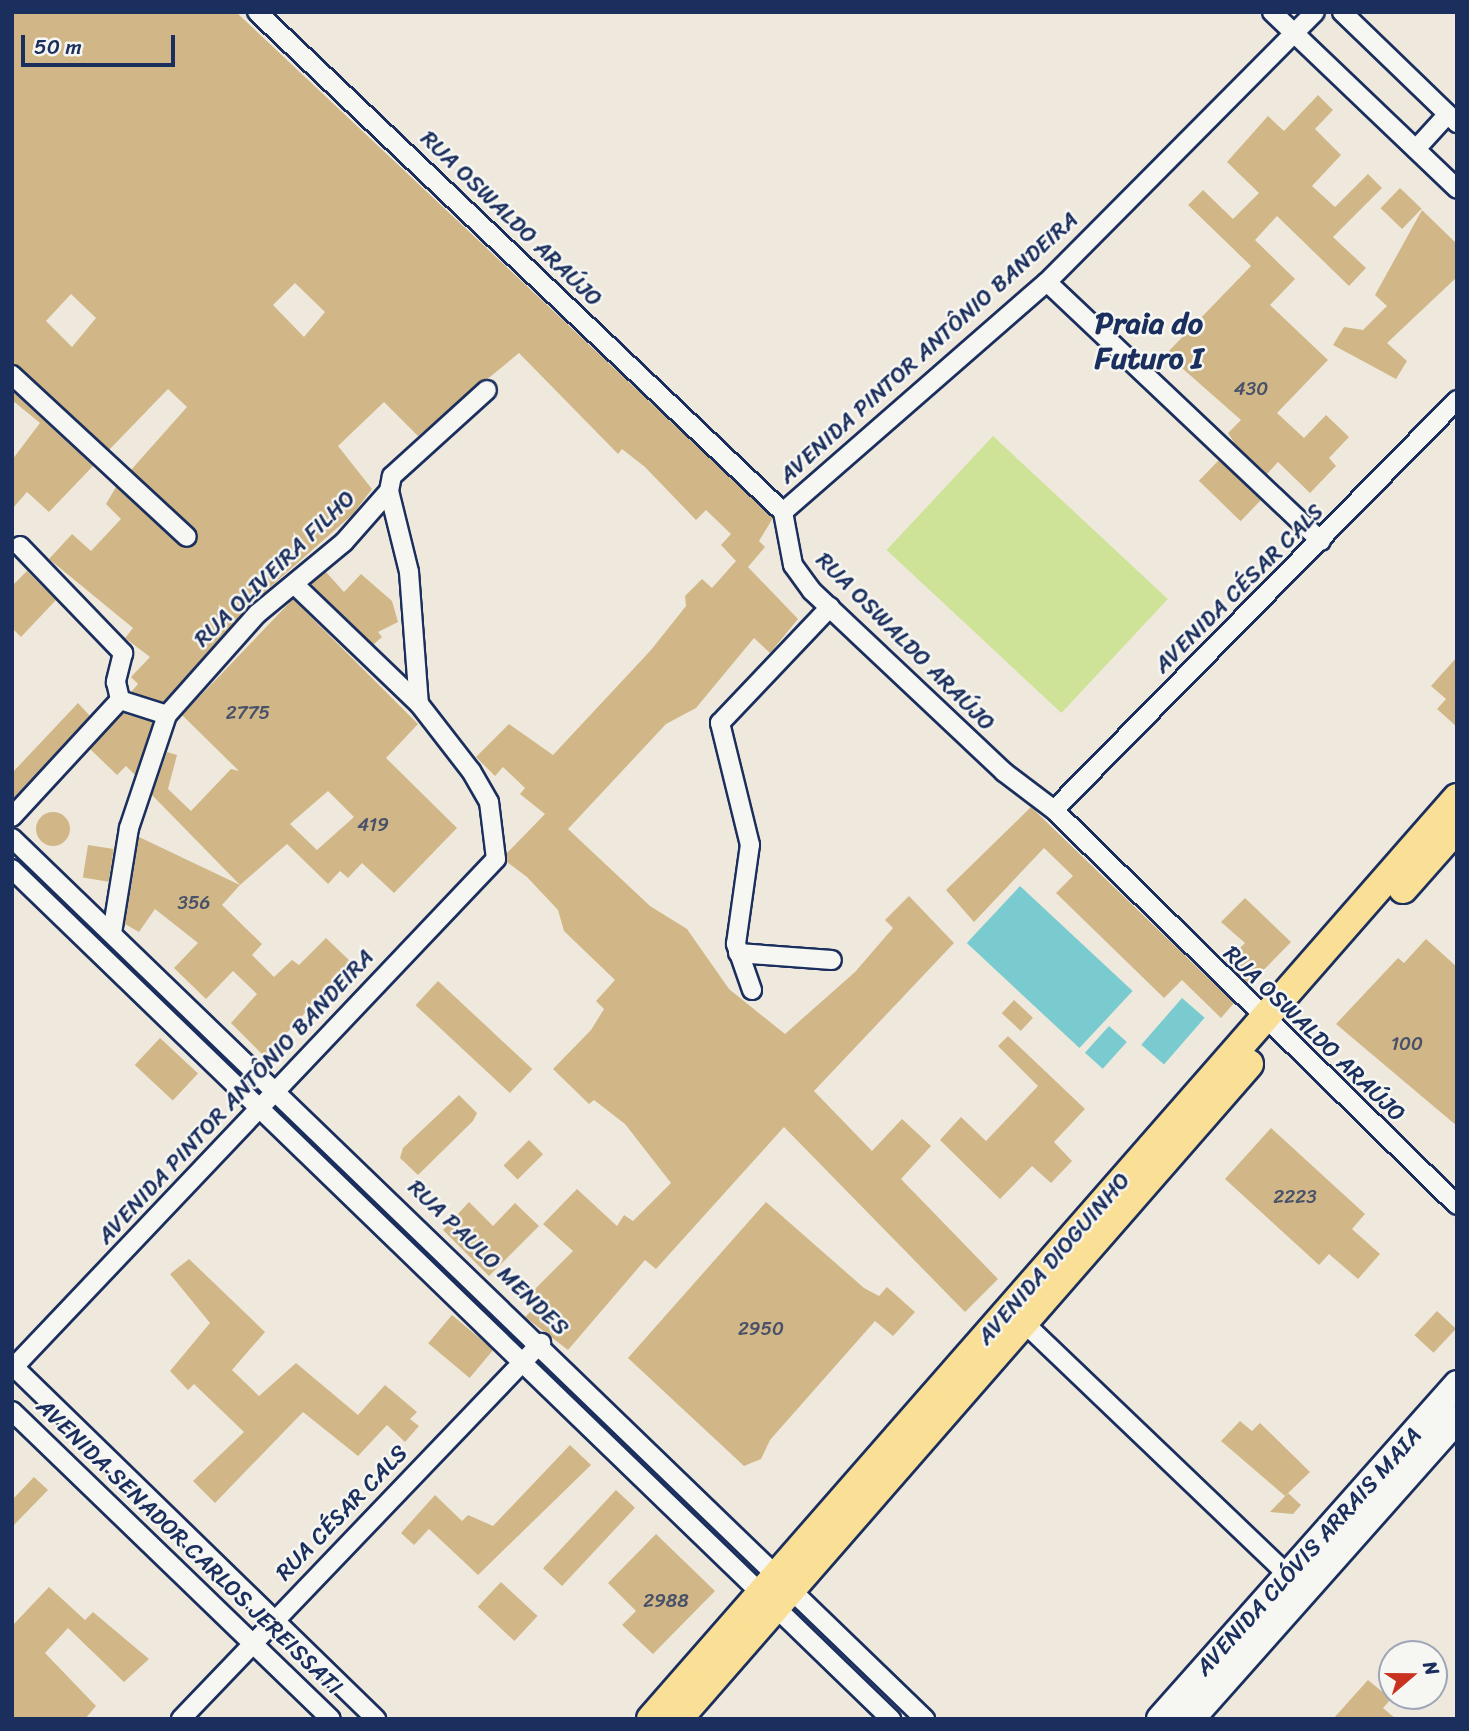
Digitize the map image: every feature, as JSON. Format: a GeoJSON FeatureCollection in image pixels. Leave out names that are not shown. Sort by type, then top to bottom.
{"type":"FeatureCollection","features":[{"type":"Feature","properties":{"kind":"main road","name":"AVENIDA DIOGUINHO"},"geometry":{"type":"LineString","coordinates":[[651,1719],[777,1591],[1018,1317],[1269,1026],[1457,798]]}},
{"type":"Feature","properties":{"kind":"main road","name":"AVENIDA DIOGUINHO"},"geometry":{"type":"LineString","coordinates":[[1269,1026],[1457,828]]}},
{"type":"Feature","properties":{"kind":"main road","name":"AVENIDA CLÓVIS ARRAIS MAIA"},"geometry":{"type":"LineString","coordinates":[[1191,1719],[1296,1583],[1457,1384]]}},
{"type":"Feature","properties":{"kind":"main road","name":"AVENIDA CLÓVIS ARRAIS MAIA"},"geometry":{"type":"LineString","coordinates":[[1160,1719],[1457,1419]]}},
{"type":"Feature","properties":{"kind":"main road","name":"AVENIDA DIOGUINHO"},"geometry":{"type":"LineString","coordinates":[[678,1719],[777,1591]]}},
{"type":"Feature","properties":{"kind":"street","name":"RUA OSWALDO ARAÚJO"},"geometry":{"type":"LineString","coordinates":[[257,12],[783,512],[793,565],[830,607],[1004,772],[1054,810],[1269,1026],[1457,1205]]}},
{"type":"Feature","properties":{"kind":"street"},"geometry":{"type":"LineString","coordinates":[[1272,12],[1457,188]]}},
{"type":"Feature","properties":{"kind":"street","name":"AVENIDA PINTOR ANTÔNIO BANDEIRA"},"geometry":{"type":"LineString","coordinates":[[783,512],[1047,282],[1315,12]]}},
{"type":"Feature","properties":{"kind":"street"},"geometry":{"type":"LineString","coordinates":[[1342,12],[1452,118],[1416,149]]}},
{"type":"Feature","properties":{"kind":"street"},"geometry":{"type":"LineString","coordinates":[[1047,282],[1321,541]]}},
{"type":"Feature","properties":{"kind":"street"},"geometry":{"type":"LineString","coordinates":[[12,374],[187,537]]}},
{"type":"Feature","properties":{"kind":"street","name":"RUA OLIVEIRA FILHO"},"geometry":{"type":"LineString","coordinates":[[112,933],[129,828],[167,715],[257,614],[296,586],[389,491],[392,476],[487,390]]}},
{"type":"Feature","properties":{"kind":"street","name":"AVENIDA CÉSAR CALS"},"geometry":{"type":"LineString","coordinates":[[1054,810],[1457,400]]}},
{"type":"Feature","properties":{"kind":"street"},"geometry":{"type":"LineString","coordinates":[[389,491],[409,572],[419,704]]}},
{"type":"Feature","properties":{"kind":"street"},"geometry":{"type":"LineString","coordinates":[[20,546],[123,653],[116,682],[120,700]]}},
{"type":"Feature","properties":{"kind":"street"},"geometry":{"type":"LineString","coordinates":[[296,586],[419,704]]}},
{"type":"Feature","properties":{"kind":"street"},"geometry":{"type":"LineString","coordinates":[[752,990],[738,953],[750,845],[720,723],[830,607]]}},
{"type":"Feature","properties":{"kind":"street"},"geometry":{"type":"LineString","coordinates":[[120,700],[167,715]]}},
{"type":"Feature","properties":{"kind":"street"},"geometry":{"type":"LineString","coordinates":[[12,817],[120,700]]}},
{"type":"Feature","properties":{"kind":"street","name":"AVENIDA PINTOR ANTÔNIO BANDEIRA"},"geometry":{"type":"LineString","coordinates":[[13,1367],[496,859],[489,802],[419,704]]}},
{"type":"Feature","properties":{"kind":"street","name":"RUA PAULO MENDES"},"geometry":{"type":"LineString","coordinates":[[12,838],[277,1088],[687,1487],[891,1719]]}},
{"type":"Feature","properties":{"kind":"street","name":"RUA PAULO MENDES"},"geometry":{"type":"LineString","coordinates":[[12,869],[256,1111],[669,1506],[777,1591],[925,1719]]}},
{"type":"Feature","properties":{"kind":"street"},"geometry":{"type":"LineString","coordinates":[[39,896],[55,878]]}},
{"type":"Feature","properties":{"kind":"street"},"geometry":{"type":"LineString","coordinates":[[738,953],[832,960]]}},
{"type":"Feature","properties":{"kind":"street"},"geometry":{"type":"LineString","coordinates":[[165,1018],[183,1000]]}},
{"type":"Feature","properties":{"kind":"street"},"geometry":{"type":"LineString","coordinates":[[1018,1317],[1296,1583]]}},
{"type":"Feature","properties":{"kind":"street","name":"RUA CÉSAR CALS"},"geometry":{"type":"LineString","coordinates":[[181,1719],[541,1343]]}},
{"type":"Feature","properties":{"kind":"street","name":"AVENIDA SENADOR CARLOS JEREISSATI"},"geometry":{"type":"LineString","coordinates":[[13,1367],[275,1618],[376,1719]]}},
{"type":"Feature","properties":{"kind":"street","name":"AVENIDA SENADOR CARLOS JEREISSATI"},"geometry":{"type":"LineString","coordinates":[[12,1411],[331,1719]]}},
{"type":"Feature","properties":{"kind":"street"},"geometry":{"type":"LineString","coordinates":[[669,1506],[687,1487]]}},
{"type":"Feature","properties":{"kind":"green space"},"geometry":{"type":"Polygon","coordinates":[[[993,436],[1168,599],[1061,713],[887,550],[993,436]]]}},
{"type":"Feature","properties":{"kind":"water"},"geometry":{"type":"Polygon","coordinates":[[[1020,886],[1133,991],[1079,1048],[967,943],[1020,886]]]}},
{"type":"Feature","properties":{"kind":"water"},"geometry":{"type":"Polygon","coordinates":[[[1182,998],[1205,1018],[1164,1064],[1141,1045],[1182,998]]]}},
{"type":"Feature","properties":{"kind":"water"},"geometry":{"type":"Polygon","coordinates":[[[1109,1026],[1127,1042],[1103,1069],[1085,1053],[1109,1026]]]}},
{"type":"Feature","properties":{"kind":"building"},"geometry":{"type":"Polygon","coordinates":[[[12,12],[236,12],[773,518],[759,541],[765,547],[748,567],[798,619],[770,653],[754,638],[696,708],[666,724],[568,829],[650,906],[687,929],[729,989],[785,1034],[855,972],[893,928],[885,920],[909,896],[954,943],[814,1091],[872,1151],[902,1119],[931,1146],[901,1179],[998,1279],[965,1312],[784,1127],[656,1269],[645,1260],[568,1350],[525,1317],[532,1310],[523,1301],[573,1251],[543,1224],[577,1189],[617,1226],[624,1215],[633,1221],[671,1183],[625,1124],[594,1100],[589,1104],[553,1069],[591,1030],[604,1009],[596,1001],[615,980],[564,931],[558,910],[527,877],[507,862],[507,853],[545,814],[520,794],[525,788],[503,767],[495,776],[476,757],[509,724],[553,755],[651,650],[686,606],[685,596],[702,579],[712,588],[736,561],[721,545],[731,534],[706,510],[696,520],[645,467],[622,449],[618,454],[519,353],[418,436],[384,402],[338,446],[372,489],[353,514],[249,606],[163,702],[131,692],[138,684],[131,677],[150,657],[125,638],[133,628],[49,559],[72,534],[91,551],[121,519],[106,504],[116,487],[179,545],[196,544],[195,529],[131,470],[187,407],[168,389],[109,450],[12,364],[12,12]],[[295,283],[273,305],[304,337],[325,312],[295,283]],[[71,294],[46,321],[72,347],[96,318],[71,294]]]}},
{"type":"Feature","properties":{"kind":"building"},"geometry":{"type":"Polygon","coordinates":[[[1318,95],[1333,110],[1315,129],[1341,155],[1312,186],[1335,207],[1368,174],[1382,188],[1333,237],[1366,268],[1349,286],[1277,216],[1255,240],[1295,279],[1270,305],[1328,360],[1277,413],[1304,438],[1326,415],[1349,437],[1329,458],[1336,466],[1310,493],[1278,462],[1267,474],[1235,444],[1228,433],[1241,420],[1166,354],[1251,266],[1188,205],[1203,190],[1233,219],[1259,193],[1227,162],[1268,116],[1284,131],[1318,95]]]}},
{"type":"Feature","properties":{"kind":"building"},"geometry":{"type":"Polygon","coordinates":[[[1400,188],[1422,209],[1402,229],[1381,208],[1400,188]]]}},
{"type":"Feature","properties":{"kind":"building"},"geometry":{"type":"Polygon","coordinates":[[[1422,210],[1457,244],[1457,277],[1387,343],[1407,361],[1396,379],[1333,345],[1344,327],[1363,330],[1387,306],[1375,295],[1422,210]]]}},
{"type":"Feature","properties":{"kind":"building"},"geometry":{"type":"Polygon","coordinates":[[[12,391],[93,466],[49,512],[27,492],[12,509],[12,460],[40,423],[12,400],[12,391]]]}},
{"type":"Feature","properties":{"kind":"building"},"geometry":{"type":"Polygon","coordinates":[[[1219,460],[1261,500],[1241,521],[1199,481],[1219,460]]]}},
{"type":"Feature","properties":{"kind":"building"},"geometry":{"type":"Polygon","coordinates":[[[27,571],[56,600],[21,637],[12,628],[12,586],[27,571]]]}},
{"type":"Feature","properties":{"kind":"building"},"geometry":{"type":"Polygon","coordinates":[[[326,572],[344,592],[361,574],[392,601],[398,622],[378,632],[382,637],[373,645],[311,584],[326,572]]]}},
{"type":"Feature","properties":{"kind":"building"},"geometry":{"type":"Polygon","coordinates":[[[293,599],[418,724],[386,758],[457,828],[394,893],[362,863],[348,878],[340,871],[328,884],[287,844],[240,885],[152,795],[167,752],[177,755],[168,789],[191,811],[231,769],[239,771],[182,715],[293,599]],[[328,791],[290,824],[317,850],[354,817],[328,791]]]}},
{"type":"Feature","properties":{"kind":"building"},"geometry":{"type":"Polygon","coordinates":[[[1457,657],[1457,727],[1437,709],[1446,699],[1431,686],[1457,657]]]}},
{"type":"Feature","properties":{"kind":"building"},"geometry":{"type":"Polygon","coordinates":[[[78,703],[90,716],[12,800],[12,773],[78,703]]]}},
{"type":"Feature","properties":{"kind":"building"},"geometry":{"type":"Polygon","coordinates":[[[123,713],[153,722],[135,775],[126,766],[117,775],[90,749],[123,713]]]}},
{"type":"Feature","properties":{"kind":"building"},"geometry":{"type":"Polygon","coordinates":[[[1031,807],[1234,1003],[1221,1018],[1182,980],[1164,998],[1056,893],[1073,876],[1044,848],[974,922],[946,890],[1031,807]]]}},
{"type":"Feature","properties":{"kind":"building"},"geometry":{"type":"Polygon","coordinates":[[[53,812],[65,817],[70,829],[65,841],[53,846],[41,841],[36,829],[41,817],[53,812]]]}},
{"type":"Feature","properties":{"kind":"building"},"geometry":{"type":"Polygon","coordinates":[[[139,837],[240,885],[222,905],[262,944],[252,955],[274,977],[292,960],[299,965],[326,938],[351,962],[265,1057],[231,1023],[257,994],[233,971],[206,999],[174,968],[198,943],[155,909],[139,932],[125,924],[139,837]]]}},
{"type":"Feature","properties":{"kind":"building"},"geometry":{"type":"Polygon","coordinates":[[[88,845],[114,849],[109,882],[83,878],[88,845]]]}},
{"type":"Feature","properties":{"kind":"building"},"geometry":{"type":"Polygon","coordinates":[[[1245,898],[1291,942],[1249,985],[1226,962],[1245,943],[1221,922],[1245,898]]]}},
{"type":"Feature","properties":{"kind":"building"},"geometry":{"type":"Polygon","coordinates":[[[1426,939],[1457,967],[1457,1126],[1336,1024],[1398,958],[1404,963],[1426,939]]]}},
{"type":"Feature","properties":{"kind":"building"},"geometry":{"type":"Polygon","coordinates":[[[438,981],[532,1069],[510,1093],[415,1005],[438,981]]]}},
{"type":"Feature","properties":{"kind":"building"},"geometry":{"type":"Polygon","coordinates":[[[1014,1000],[1033,1018],[1021,1031],[1002,1013],[1014,1000]]]}},
{"type":"Feature","properties":{"kind":"building"},"geometry":{"type":"Polygon","coordinates":[[[1008,1036],[1085,1109],[1054,1142],[1072,1161],[1051,1183],[1032,1166],[1000,1199],[940,1140],[961,1117],[986,1141],[1038,1086],[998,1046],[1008,1036]]]}},
{"type":"Feature","properties":{"kind":"building"},"geometry":{"type":"Polygon","coordinates":[[[160,1038],[198,1073],[173,1101],[135,1065],[160,1038]]]}},
{"type":"Feature","properties":{"kind":"building"},"geometry":{"type":"Polygon","coordinates":[[[459,1095],[477,1113],[473,1121],[418,1175],[400,1158],[403,1148],[459,1095]]]}},
{"type":"Feature","properties":{"kind":"building"},"geometry":{"type":"Polygon","coordinates":[[[1271,1128],[1365,1214],[1352,1229],[1380,1254],[1358,1279],[1329,1254],[1319,1265],[1225,1179],[1271,1128]]]}},
{"type":"Feature","properties":{"kind":"building"},"geometry":{"type":"Polygon","coordinates":[[[529,1140],[543,1154],[518,1180],[504,1165],[529,1140]]]}},
{"type":"Feature","properties":{"kind":"building"},"geometry":{"type":"Polygon","coordinates":[[[469,1202],[493,1226],[515,1203],[539,1226],[489,1276],[443,1230],[469,1202]]]}},
{"type":"Feature","properties":{"kind":"building"},"geometry":{"type":"Polygon","coordinates":[[[766,1202],[864,1288],[879,1296],[887,1287],[915,1312],[893,1336],[875,1321],[770,1440],[761,1459],[744,1466],[628,1358],[766,1202]]]}},
{"type":"Feature","properties":{"kind":"building"},"geometry":{"type":"Polygon","coordinates":[[[189,1259],[265,1332],[232,1370],[259,1396],[296,1363],[358,1415],[385,1385],[417,1412],[410,1419],[419,1426],[405,1442],[387,1425],[358,1456],[303,1412],[215,1503],[193,1481],[244,1432],[194,1384],[188,1390],[170,1371],[210,1323],[170,1274],[189,1259]]]}},
{"type":"Feature","properties":{"kind":"building"},"geometry":{"type":"Polygon","coordinates":[[[1437,1311],[1456,1329],[1434,1353],[1414,1335],[1437,1311]]]}},
{"type":"Feature","properties":{"kind":"building"},"geometry":{"type":"Polygon","coordinates":[[[452,1315],[493,1350],[470,1378],[428,1343],[452,1315]]]}},
{"type":"Feature","properties":{"kind":"building"},"geometry":{"type":"Polygon","coordinates":[[[1240,1421],[1252,1431],[1260,1423],[1310,1472],[1285,1496],[1221,1441],[1240,1421]]]}},
{"type":"Feature","properties":{"kind":"building"},"geometry":{"type":"Polygon","coordinates":[[[570,1445],[591,1465],[478,1575],[429,1529],[414,1545],[401,1533],[435,1495],[462,1521],[468,1515],[493,1526],[570,1445]]]}},
{"type":"Feature","properties":{"kind":"building"},"geometry":{"type":"Polygon","coordinates":[[[34,1477],[48,1490],[12,1527],[12,1500],[34,1477]]]}},
{"type":"Feature","properties":{"kind":"building"},"geometry":{"type":"Polygon","coordinates":[[[616,1490],[635,1508],[562,1586],[543,1568],[616,1490]]]}},
{"type":"Feature","properties":{"kind":"building"},"geometry":{"type":"Polygon","coordinates":[[[1288,1493],[1301,1505],[1293,1514],[1270,1512],[1288,1493]]]}},
{"type":"Feature","properties":{"kind":"building"},"geometry":{"type":"Polygon","coordinates":[[[656,1534],[715,1591],[653,1654],[622,1625],[636,1611],[608,1583],[656,1534]]]}},
{"type":"Feature","properties":{"kind":"building"},"geometry":{"type":"Polygon","coordinates":[[[501,1582],[538,1616],[514,1641],[478,1607],[501,1582]]]}},
{"type":"Feature","properties":{"kind":"building"},"geometry":{"type":"Polygon","coordinates":[[[49,1587],[85,1620],[93,1612],[149,1659],[124,1682],[68,1628],[45,1653],[96,1706],[85,1719],[12,1719],[12,1626],[49,1587]]]}},
{"type":"Feature","properties":{"kind":"building"},"geometry":{"type":"Polygon","coordinates":[[[1368,1680],[1378,1688],[1378,1710],[1385,1710],[1396,1719],[1333,1719],[1368,1680]]]}},
{"type":"Feature","properties":{"kind":"district","name":"Praia do Futuro I"},"geometry":{"type":"Point","coordinates":[1149,340]}}]}
